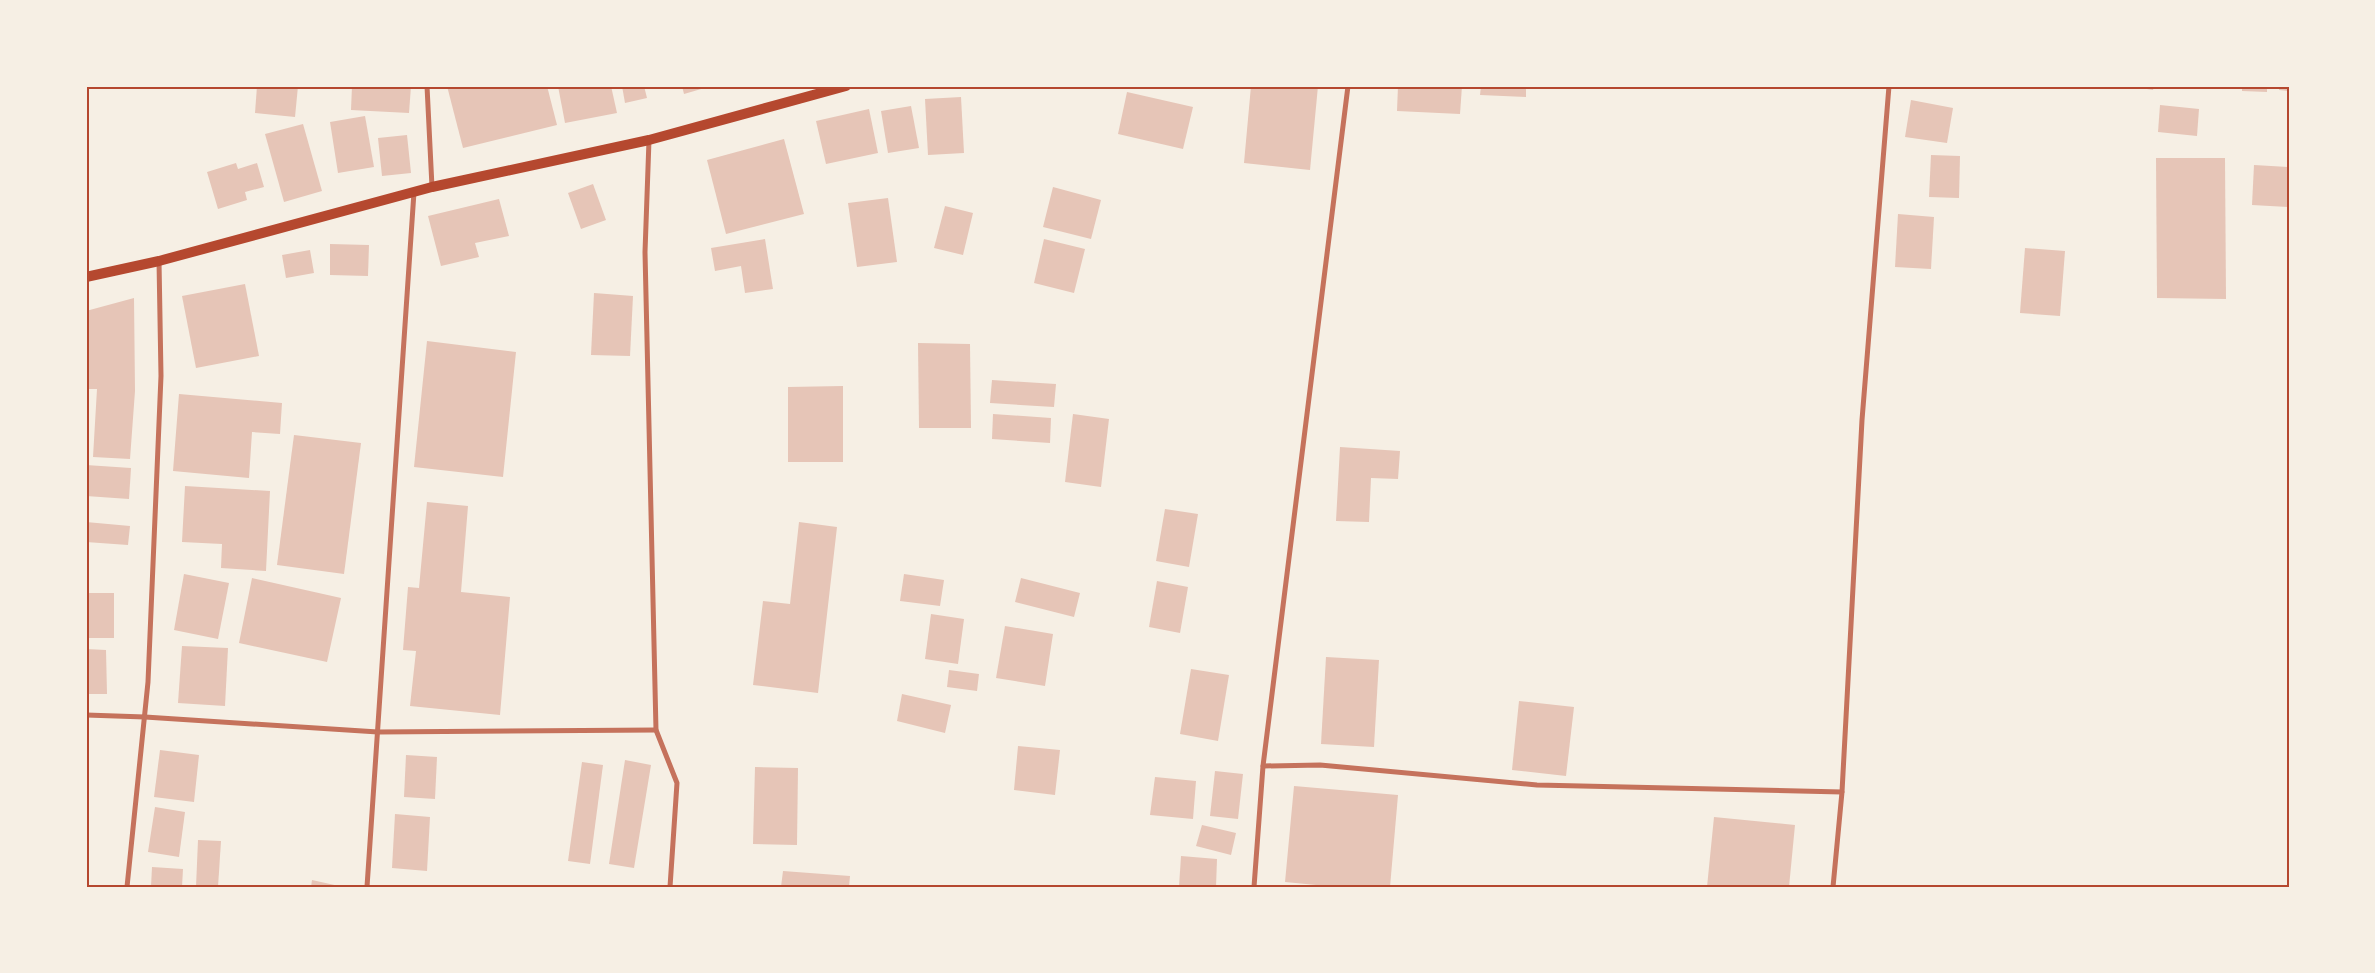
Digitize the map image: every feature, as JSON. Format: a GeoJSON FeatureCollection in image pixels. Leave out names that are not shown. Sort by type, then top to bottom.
{"type":"FeatureCollection","features":[{"type":"Feature","properties":{"kind":"main road"},"geometry":{"type":"LineString","coordinates":[[86,278],[159,261],[432,187],[649,140],[846,86]]}},
{"type":"Feature","properties":{"kind":"street"},"geometry":{"type":"LineString","coordinates":[[427,86],[432,187]]}},
{"type":"Feature","properties":{"kind":"street"},"geometry":{"type":"LineString","coordinates":[[1254,887],[1263,766],[1348,86]]}},
{"type":"Feature","properties":{"kind":"street"},"geometry":{"type":"LineString","coordinates":[[1833,887],[1842,792],[1862,420],[1889,86]]}},
{"type":"Feature","properties":{"kind":"street"},"geometry":{"type":"LineString","coordinates":[[649,140],[645,252],[656,730],[677,783],[670,887]]}},
{"type":"Feature","properties":{"kind":"street"},"geometry":{"type":"LineString","coordinates":[[367,887],[414,192]]}},
{"type":"Feature","properties":{"kind":"street"},"geometry":{"type":"LineString","coordinates":[[127,887],[145,717],[161,376],[159,261]]}},
{"type":"Feature","properties":{"kind":"street"},"geometry":{"type":"LineString","coordinates":[[86,715],[378,732],[656,730]]}},
{"type":"Feature","properties":{"kind":"street"},"geometry":{"type":"LineString","coordinates":[[1263,766],[1320,765],[1537,785],[1842,792]]}},
{"type":"Feature","properties":{"kind":"building"},"geometry":{"type":"Polygon","coordinates":[[[257,86],[298,86],[295,117],[255,113],[257,86]]]}},
{"type":"Feature","properties":{"kind":"building"},"geometry":{"type":"Polygon","coordinates":[[[352,86],[411,86],[409,113],[351,110],[352,86]]]}},
{"type":"Feature","properties":{"kind":"building"},"geometry":{"type":"Polygon","coordinates":[[[447,86],[547,86],[557,125],[463,148],[447,86]]]}},
{"type":"Feature","properties":{"kind":"building"},"geometry":{"type":"Polygon","coordinates":[[[558,86],[611,86],[617,113],[565,123],[558,86]]]}},
{"type":"Feature","properties":{"kind":"building"},"geometry":{"type":"Polygon","coordinates":[[[622,86],[644,86],[647,98],[625,103],[622,86]]]}},
{"type":"Feature","properties":{"kind":"building"},"geometry":{"type":"Polygon","coordinates":[[[682,86],[708,86],[708,87],[684,94],[682,86]]]}},
{"type":"Feature","properties":{"kind":"building"},"geometry":{"type":"Polygon","coordinates":[[[1251,86],[1318,86],[1310,170],[1244,163],[1251,86]]]}},
{"type":"Feature","properties":{"kind":"building"},"geometry":{"type":"Polygon","coordinates":[[[1398,86],[1462,86],[1460,114],[1397,111],[1398,86]]]}},
{"type":"Feature","properties":{"kind":"building"},"geometry":{"type":"Polygon","coordinates":[[[1481,86],[1526,86],[1526,97],[1480,95],[1481,86]]]}},
{"type":"Feature","properties":{"kind":"building"},"geometry":{"type":"Polygon","coordinates":[[[2128,86],[2154,86],[2153,90],[2128,86]]]}},
{"type":"Feature","properties":{"kind":"building"},"geometry":{"type":"Polygon","coordinates":[[[2242,86],[2267,86],[2267,92],[2242,91],[2242,86]]]}},
{"type":"Feature","properties":{"kind":"building"},"geometry":{"type":"Polygon","coordinates":[[[2279,86],[2289,86],[2289,91],[2279,90],[2279,86]]]}},
{"type":"Feature","properties":{"kind":"building"},"geometry":{"type":"Polygon","coordinates":[[[1127,92],[1193,107],[1183,149],[1118,134],[1127,92]]]}},
{"type":"Feature","properties":{"kind":"building"},"geometry":{"type":"Polygon","coordinates":[[[961,97],[964,153],[928,155],[925,99],[961,97]]]}},
{"type":"Feature","properties":{"kind":"building"},"geometry":{"type":"Polygon","coordinates":[[[1911,100],[1953,108],[1947,143],[1905,137],[1911,100]]]}},
{"type":"Feature","properties":{"kind":"building"},"geometry":{"type":"Polygon","coordinates":[[[2160,105],[2199,109],[2197,136],[2158,132],[2160,105]]]}},
{"type":"Feature","properties":{"kind":"building"},"geometry":{"type":"Polygon","coordinates":[[[911,106],[919,148],[888,153],[881,111],[911,106]]]}},
{"type":"Feature","properties":{"kind":"building"},"geometry":{"type":"Polygon","coordinates":[[[869,109],[878,153],[826,164],[816,121],[869,109]]]}},
{"type":"Feature","properties":{"kind":"building"},"geometry":{"type":"Polygon","coordinates":[[[365,116],[374,167],[338,173],[330,122],[365,116]]]}},
{"type":"Feature","properties":{"kind":"building"},"geometry":{"type":"Polygon","coordinates":[[[303,124],[322,191],[284,202],[265,134],[303,124]]]}},
{"type":"Feature","properties":{"kind":"building"},"geometry":{"type":"Polygon","coordinates":[[[407,135],[411,173],[382,176],[378,138],[407,135]]]}},
{"type":"Feature","properties":{"kind":"building"},"geometry":{"type":"Polygon","coordinates":[[[784,139],[804,214],[726,234],[707,160],[784,139]]]}},
{"type":"Feature","properties":{"kind":"building"},"geometry":{"type":"Polygon","coordinates":[[[1931,155],[1960,156],[1959,198],[1929,197],[1931,155]]]}},
{"type":"Feature","properties":{"kind":"building"},"geometry":{"type":"Polygon","coordinates":[[[2156,158],[2225,158],[2226,299],[2157,298],[2156,158]]]}},
{"type":"Feature","properties":{"kind":"building"},"geometry":{"type":"Polygon","coordinates":[[[236,163],[238,169],[257,163],[264,187],[245,192],[247,200],[218,209],[207,172],[236,163]]]}},
{"type":"Feature","properties":{"kind":"building"},"geometry":{"type":"Polygon","coordinates":[[[2254,165],[2289,167],[2289,207],[2252,205],[2254,165]]]}},
{"type":"Feature","properties":{"kind":"building"},"geometry":{"type":"Polygon","coordinates":[[[593,184],[606,220],[581,229],[568,193],[593,184]]]}},
{"type":"Feature","properties":{"kind":"building"},"geometry":{"type":"Polygon","coordinates":[[[1053,187],[1101,200],[1091,239],[1043,227],[1053,187]]]}},
{"type":"Feature","properties":{"kind":"building"},"geometry":{"type":"Polygon","coordinates":[[[888,198],[897,262],[857,267],[848,203],[888,198]]]}},
{"type":"Feature","properties":{"kind":"building"},"geometry":{"type":"Polygon","coordinates":[[[499,199],[509,236],[475,243],[479,257],[441,266],[428,216],[499,199]]]}},
{"type":"Feature","properties":{"kind":"building"},"geometry":{"type":"Polygon","coordinates":[[[945,206],[973,213],[963,255],[934,248],[945,206]]]}},
{"type":"Feature","properties":{"kind":"building"},"geometry":{"type":"Polygon","coordinates":[[[1898,214],[1934,217],[1931,269],[1895,267],[1898,214]]]}},
{"type":"Feature","properties":{"kind":"building"},"geometry":{"type":"Polygon","coordinates":[[[765,239],[773,289],[745,293],[741,266],[715,271],[711,248],[765,239]]]}},
{"type":"Feature","properties":{"kind":"building"},"geometry":{"type":"Polygon","coordinates":[[[1044,239],[1085,249],[1074,293],[1034,283],[1044,239]]]}},
{"type":"Feature","properties":{"kind":"building"},"geometry":{"type":"Polygon","coordinates":[[[330,244],[369,245],[368,276],[330,275],[330,244]]]}},
{"type":"Feature","properties":{"kind":"building"},"geometry":{"type":"Polygon","coordinates":[[[2025,248],[2065,251],[2060,316],[2020,313],[2025,248]]]}},
{"type":"Feature","properties":{"kind":"building"},"geometry":{"type":"Polygon","coordinates":[[[310,250],[314,273],[286,278],[282,255],[310,250]]]}},
{"type":"Feature","properties":{"kind":"building"},"geometry":{"type":"Polygon","coordinates":[[[245,284],[259,356],[196,368],[182,296],[245,284]]]}},
{"type":"Feature","properties":{"kind":"building"},"geometry":{"type":"Polygon","coordinates":[[[594,293],[633,296],[630,356],[591,355],[594,293]]]}},
{"type":"Feature","properties":{"kind":"building"},"geometry":{"type":"Polygon","coordinates":[[[134,298],[135,391],[130,459],[93,457],[97,389],[86,389],[86,311],[134,298]]]}},
{"type":"Feature","properties":{"kind":"building"},"geometry":{"type":"Polygon","coordinates":[[[427,341],[516,352],[503,477],[414,467],[427,341]]]}},
{"type":"Feature","properties":{"kind":"building"},"geometry":{"type":"Polygon","coordinates":[[[918,343],[970,344],[971,428],[919,428],[918,343]]]}},
{"type":"Feature","properties":{"kind":"building"},"geometry":{"type":"Polygon","coordinates":[[[992,380],[1056,384],[1054,407],[990,403],[992,380]]]}},
{"type":"Feature","properties":{"kind":"building"},"geometry":{"type":"Polygon","coordinates":[[[843,386],[843,462],[788,462],[788,387],[843,386]]]}},
{"type":"Feature","properties":{"kind":"building"},"geometry":{"type":"Polygon","coordinates":[[[179,394],[282,403],[280,434],[252,432],[249,478],[173,471],[179,394]]]}},
{"type":"Feature","properties":{"kind":"building"},"geometry":{"type":"Polygon","coordinates":[[[993,414],[1051,418],[1050,443],[992,439],[993,414]]]}},
{"type":"Feature","properties":{"kind":"building"},"geometry":{"type":"Polygon","coordinates":[[[1073,414],[1109,419],[1101,487],[1065,482],[1073,414]]]}},
{"type":"Feature","properties":{"kind":"building"},"geometry":{"type":"Polygon","coordinates":[[[294,435],[361,443],[344,574],[277,565],[294,435]]]}},
{"type":"Feature","properties":{"kind":"building"},"geometry":{"type":"Polygon","coordinates":[[[1340,447],[1400,451],[1398,479],[1371,478],[1369,522],[1336,521],[1340,447]]]}},
{"type":"Feature","properties":{"kind":"building"},"geometry":{"type":"Polygon","coordinates":[[[86,465],[131,468],[129,499],[86,496],[86,465]]]}},
{"type":"Feature","properties":{"kind":"building"},"geometry":{"type":"Polygon","coordinates":[[[185,486],[270,491],[266,571],[221,568],[222,544],[182,542],[185,486]]]}},
{"type":"Feature","properties":{"kind":"building"},"geometry":{"type":"Polygon","coordinates":[[[427,502],[468,506],[461,592],[510,597],[500,715],[410,706],[416,651],[403,650],[408,587],[419,588],[427,502]]]}},
{"type":"Feature","properties":{"kind":"building"},"geometry":{"type":"Polygon","coordinates":[[[1165,509],[1198,514],[1189,567],[1156,561],[1165,509]]]}},
{"type":"Feature","properties":{"kind":"building"},"geometry":{"type":"Polygon","coordinates":[[[86,522],[130,526],[128,545],[86,542],[86,522]]]}},
{"type":"Feature","properties":{"kind":"building"},"geometry":{"type":"Polygon","coordinates":[[[799,522],[837,527],[818,693],[753,685],[763,601],[790,604],[799,522]]]}},
{"type":"Feature","properties":{"kind":"building"},"geometry":{"type":"Polygon","coordinates":[[[184,574],[229,583],[218,639],[174,630],[184,574]]]}},
{"type":"Feature","properties":{"kind":"building"},"geometry":{"type":"Polygon","coordinates":[[[904,574],[944,580],[940,606],[900,601],[904,574]]]}},
{"type":"Feature","properties":{"kind":"building"},"geometry":{"type":"Polygon","coordinates":[[[252,578],[341,598],[327,662],[239,643],[252,578]]]}},
{"type":"Feature","properties":{"kind":"building"},"geometry":{"type":"Polygon","coordinates":[[[1021,578],[1080,593],[1074,617],[1015,602],[1021,578]]]}},
{"type":"Feature","properties":{"kind":"building"},"geometry":{"type":"Polygon","coordinates":[[[1157,581],[1188,587],[1180,633],[1149,627],[1157,581]]]}},
{"type":"Feature","properties":{"kind":"building"},"geometry":{"type":"Polygon","coordinates":[[[86,593],[114,593],[114,638],[86,638],[86,593]]]}},
{"type":"Feature","properties":{"kind":"building"},"geometry":{"type":"Polygon","coordinates":[[[931,614],[964,619],[958,664],[925,659],[931,614]]]}},
{"type":"Feature","properties":{"kind":"building"},"geometry":{"type":"Polygon","coordinates":[[[1005,626],[1053,634],[1045,686],[996,678],[1005,626]]]}},
{"type":"Feature","properties":{"kind":"building"},"geometry":{"type":"Polygon","coordinates":[[[182,646],[228,648],[225,706],[178,703],[182,646]]]}},
{"type":"Feature","properties":{"kind":"building"},"geometry":{"type":"Polygon","coordinates":[[[86,649],[106,650],[107,694],[86,694],[86,649]]]}},
{"type":"Feature","properties":{"kind":"building"},"geometry":{"type":"Polygon","coordinates":[[[1326,657],[1379,660],[1374,747],[1321,744],[1326,657]]]}},
{"type":"Feature","properties":{"kind":"building"},"geometry":{"type":"Polygon","coordinates":[[[1191,669],[1229,675],[1218,741],[1180,734],[1191,669]]]}},
{"type":"Feature","properties":{"kind":"building"},"geometry":{"type":"Polygon","coordinates":[[[949,670],[979,674],[977,691],[947,687],[949,670]]]}},
{"type":"Feature","properties":{"kind":"building"},"geometry":{"type":"Polygon","coordinates":[[[902,694],[951,705],[945,733],[897,721],[902,694]]]}},
{"type":"Feature","properties":{"kind":"building"},"geometry":{"type":"Polygon","coordinates":[[[1519,701],[1574,707],[1566,776],[1512,770],[1519,701]]]}},
{"type":"Feature","properties":{"kind":"building"},"geometry":{"type":"Polygon","coordinates":[[[1018,746],[1060,750],[1055,795],[1014,790],[1018,746]]]}},
{"type":"Feature","properties":{"kind":"building"},"geometry":{"type":"Polygon","coordinates":[[[160,750],[199,755],[194,802],[154,797],[160,750]]]}},
{"type":"Feature","properties":{"kind":"building"},"geometry":{"type":"Polygon","coordinates":[[[406,755],[437,757],[435,799],[404,797],[406,755]]]}},
{"type":"Feature","properties":{"kind":"building"},"geometry":{"type":"Polygon","coordinates":[[[625,760],[651,765],[634,868],[609,864],[625,760]]]}},
{"type":"Feature","properties":{"kind":"building"},"geometry":{"type":"Polygon","coordinates":[[[582,762],[603,765],[590,864],[568,861],[582,762]]]}},
{"type":"Feature","properties":{"kind":"building"},"geometry":{"type":"Polygon","coordinates":[[[755,767],[798,768],[797,845],[753,844],[755,767]]]}},
{"type":"Feature","properties":{"kind":"building"},"geometry":{"type":"Polygon","coordinates":[[[1215,771],[1243,774],[1238,819],[1210,816],[1215,771]]]}},
{"type":"Feature","properties":{"kind":"building"},"geometry":{"type":"Polygon","coordinates":[[[1155,777],[1196,781],[1193,819],[1150,815],[1155,777]]]}},
{"type":"Feature","properties":{"kind":"building"},"geometry":{"type":"Polygon","coordinates":[[[1294,786],[1398,795],[1390,887],[1337,887],[1285,882],[1294,786]]]}},
{"type":"Feature","properties":{"kind":"building"},"geometry":{"type":"Polygon","coordinates":[[[155,807],[185,812],[179,857],[148,852],[155,807]]]}},
{"type":"Feature","properties":{"kind":"building"},"geometry":{"type":"Polygon","coordinates":[[[395,814],[430,817],[427,871],[392,868],[395,814]]]}},
{"type":"Feature","properties":{"kind":"building"},"geometry":{"type":"Polygon","coordinates":[[[1714,817],[1795,825],[1789,887],[1707,887],[1714,817]]]}},
{"type":"Feature","properties":{"kind":"building"},"geometry":{"type":"Polygon","coordinates":[[[1202,825],[1236,833],[1231,855],[1196,846],[1202,825]]]}},
{"type":"Feature","properties":{"kind":"building"},"geometry":{"type":"Polygon","coordinates":[[[198,840],[221,841],[218,887],[196,887],[198,840]]]}},
{"type":"Feature","properties":{"kind":"building"},"geometry":{"type":"Polygon","coordinates":[[[1181,856],[1217,859],[1216,887],[1179,887],[1181,856]]]}},
{"type":"Feature","properties":{"kind":"building"},"geometry":{"type":"Polygon","coordinates":[[[152,867],[183,869],[182,887],[151,887],[152,867]]]}},
{"type":"Feature","properties":{"kind":"building"},"geometry":{"type":"Polygon","coordinates":[[[783,871],[850,876],[849,887],[781,887],[783,871]]]}},
{"type":"Feature","properties":{"kind":"building"},"geometry":{"type":"Polygon","coordinates":[[[312,880],[339,886],[339,887],[311,887],[312,880]]]}}]}
